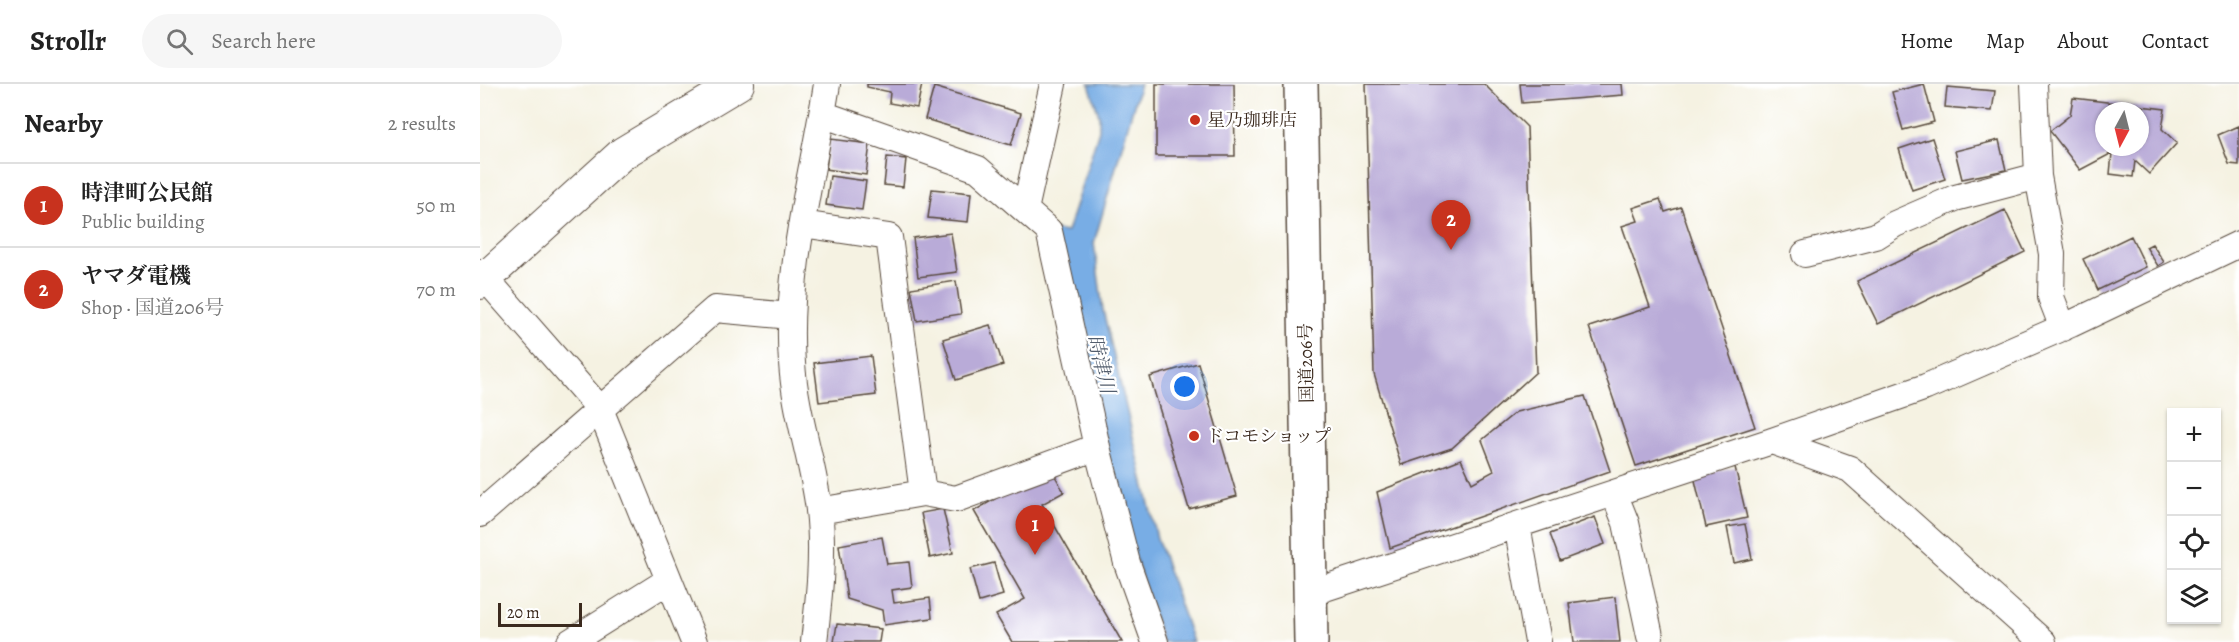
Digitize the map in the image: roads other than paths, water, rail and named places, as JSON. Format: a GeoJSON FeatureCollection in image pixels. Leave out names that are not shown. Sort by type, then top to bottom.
{"type":"FeatureCollection","features":[{"type":"Feature","properties":{"kind":"highway","name":"国道206号"},"geometry":{"type":"LineString","coordinates":[[1301,84],[1311,642]]}},
{"type":"Feature","properties":{"kind":"street"},"geometry":{"type":"LineString","coordinates":[[694,642],[600,409],[482,278],[623,153],[738,84]]}},
{"type":"Feature","properties":{"kind":"street"},"geometry":{"type":"LineString","coordinates":[[814,642],[821,567],[819,511],[792,365],[791,316],[802,224],[827,84]]}},
{"type":"Feature","properties":{"kind":"street"},"geometry":{"type":"LineString","coordinates":[[1025,210],[1053,84]]}},
{"type":"Feature","properties":{"kind":"street"},"geometry":{"type":"LineString","coordinates":[[2034,84],[2038,176],[2052,254],[2051,297],[2062,328]]}},
{"type":"Feature","properties":{"kind":"street"},"geometry":{"type":"LineString","coordinates":[[822,114],[978,169],[1049,231],[1097,447],[1127,563],[1155,642]]}},
{"type":"Feature","properties":{"kind":"street"},"geometry":{"type":"LineString","coordinates":[[1805,254],[1876,236],[1955,198],[2038,176]]}},
{"type":"Feature","properties":{"kind":"street"},"geometry":{"type":"LineString","coordinates":[[802,224],[889,237],[923,493]]}},
{"type":"Feature","properties":{"kind":"street"},"geometry":{"type":"LineString","coordinates":[[1310,593],[1772,441],[1926,387],[2062,328],[2239,244]]}},
{"type":"Feature","properties":{"kind":"street"},"geometry":{"type":"LineString","coordinates":[[480,514],[715,309],[791,316]]}},
{"type":"Feature","properties":{"kind":"street"},"geometry":{"type":"LineString","coordinates":[[1772,441],[1850,469],[2043,642]]}},
{"type":"Feature","properties":{"kind":"street"},"geometry":{"type":"LineString","coordinates":[[819,511],[923,493],[956,499],[1097,447]]}},
{"type":"Feature","properties":{"kind":"street"},"geometry":{"type":"LineString","coordinates":[[1614,493],[1626,523],[1650,636]]}},
{"type":"Feature","properties":{"kind":"street"},"geometry":{"type":"LineString","coordinates":[[1517,525],[1538,642]]}},
{"type":"Feature","properties":{"kind":"street"},"geometry":{"type":"LineString","coordinates":[[570,642],[669,580]]}},
{"type":"Feature","properties":{"kind":"water","name":"時津川"},"geometry":{"type":"Polygon","coordinates":[[[1089,84],[1140,84],[1094,243],[1103,310],[1157,538],[1193,642],[1162,642],[1124,522],[1053,230],[1067,232],[1099,130],[1099,115],[1089,84]]]}},
{"type":"Feature","properties":{"kind":"place","name":"星乃珈琲店"},"geometry":{"type":"Point","coordinates":[1195,120]}},
{"type":"Feature","properties":{"kind":"place","name":"ヤマダ電機"},"geometry":{"type":"Point","coordinates":[1451,250]}},
{"type":"Feature","properties":{"kind":"place","name":"ドコモショップ"},"geometry":{"type":"Point","coordinates":[1194,436]}},
{"type":"Feature","properties":{"kind":"place","name":"時津町公民館"},"geometry":{"type":"Point","coordinates":[1035,555]}}]}
